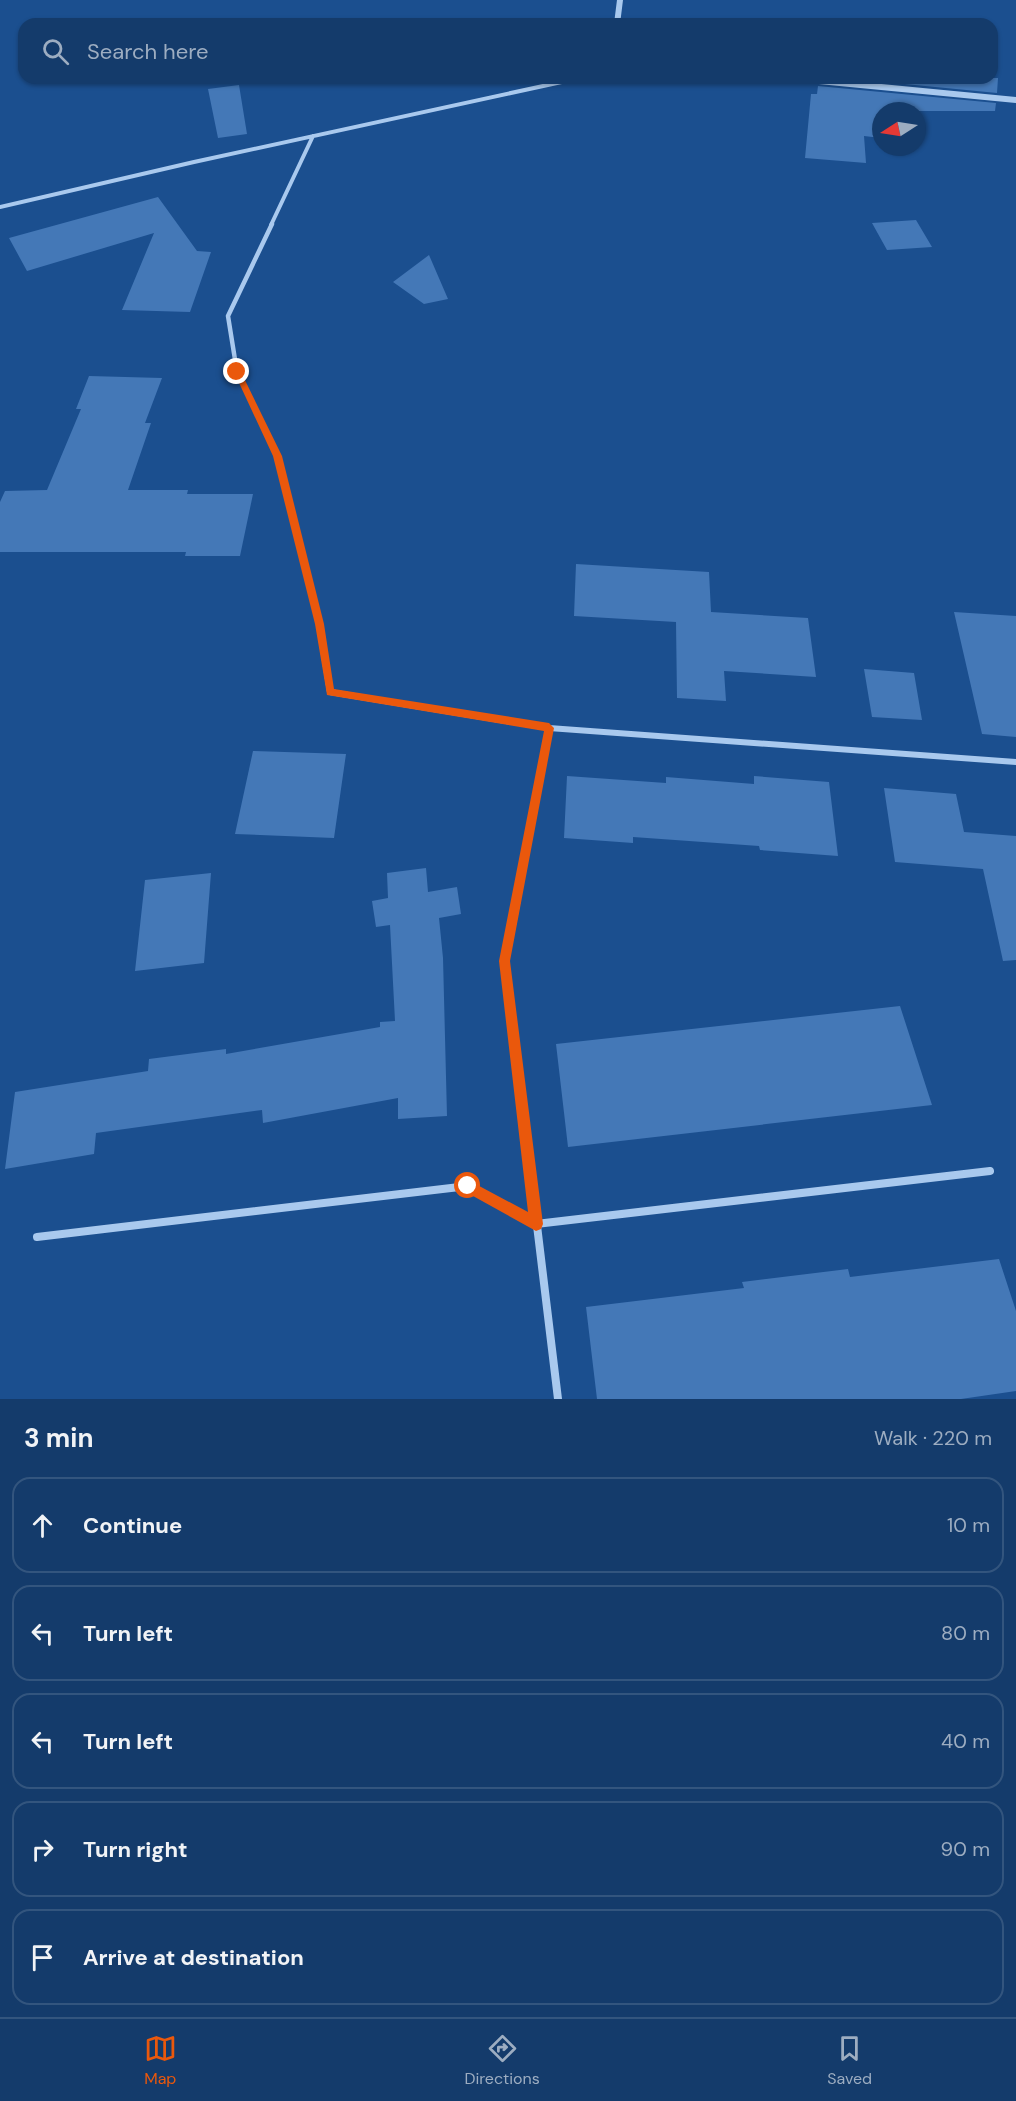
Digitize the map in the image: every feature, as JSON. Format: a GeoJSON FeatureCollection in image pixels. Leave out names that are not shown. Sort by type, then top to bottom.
{"type":"FeatureCollection","features":[{"type":"Feature","properties":{"kind":"street"},"geometry":{"type":"LineString","coordinates":[[618,18],[620,0]]}},
{"type":"Feature","properties":{"kind":"street"},"geometry":{"type":"LineString","coordinates":[[0,207],[552,84]]}},
{"type":"Feature","properties":{"kind":"street"},"geometry":{"type":"LineString","coordinates":[[850,84],[1016,100]]}},
{"type":"Feature","properties":{"kind":"street"},"geometry":{"type":"LineString","coordinates":[[313,136],[228,316],[237,372],[278,456],[319,624],[330,692],[549,728],[1016,762]]}},
{"type":"Feature","properties":{"kind":"street"},"geometry":{"type":"LineString","coordinates":[[549,728],[505,961],[558,1399]]}},
{"type":"Feature","properties":{"kind":"street"},"geometry":{"type":"LineString","coordinates":[[37,1237],[468,1186],[536,1224],[990,1171]]}},
{"type":"Feature","properties":{"kind":"building"},"geometry":{"type":"Polygon","coordinates":[[[905,84],[998,84],[997,93],[905,84]]]}},
{"type":"Feature","properties":{"kind":"building"},"geometry":{"type":"Polygon","coordinates":[[[239,85],[247,134],[218,138],[208,89],[239,85]]]}},
{"type":"Feature","properties":{"kind":"building"},"geometry":{"type":"Polygon","coordinates":[[[818,86],[996,103],[995,111],[926,111],[926,102],[872,102],[872,137],[864,136],[866,163],[805,158],[811,94],[817,94],[818,86]]]}},
{"type":"Feature","properties":{"kind":"building"},"geometry":{"type":"Polygon","coordinates":[[[158,197],[197,251],[211,252],[190,312],[122,310],[154,233],[27,271],[9,238],[158,197]]]}},
{"type":"Feature","properties":{"kind":"building"},"geometry":{"type":"Polygon","coordinates":[[[916,220],[932,247],[887,250],[872,223],[916,220]]]}},
{"type":"Feature","properties":{"kind":"building"},"geometry":{"type":"Polygon","coordinates":[[[429,255],[448,299],[424,304],[393,282],[429,255]]]}},
{"type":"Feature","properties":{"kind":"building"},"geometry":{"type":"Polygon","coordinates":[[[89,376],[162,378],[145,423],[151,423],[128,490],[188,490],[187,494],[253,494],[240,556],[185,556],[186,552],[0,552],[0,502],[5,491],[47,490],[81,409],[76,409],[89,376]]]}},
{"type":"Feature","properties":{"kind":"building"},"geometry":{"type":"Polygon","coordinates":[[[576,564],[709,572],[711,612],[808,618],[816,677],[724,671],[726,701],[677,698],[676,622],[574,616],[576,564]]]}},
{"type":"Feature","properties":{"kind":"building"},"geometry":{"type":"Polygon","coordinates":[[[954,612],[1016,616],[1016,737],[982,734],[954,612]]]}},
{"type":"Feature","properties":{"kind":"building"},"geometry":{"type":"Polygon","coordinates":[[[864,669],[914,673],[922,720],[872,717],[864,669]]]}},
{"type":"Feature","properties":{"kind":"building"},"geometry":{"type":"Polygon","coordinates":[[[253,751],[346,754],[334,838],[235,834],[253,751]]]}},
{"type":"Feature","properties":{"kind":"building"},"geometry":{"type":"Polygon","coordinates":[[[567,776],[666,783],[666,777],[754,784],[754,776],[829,782],[838,856],[760,850],[759,846],[633,837],[633,843],[564,838],[567,776]]]}},
{"type":"Feature","properties":{"kind":"building"},"geometry":{"type":"Polygon","coordinates":[[[884,788],[956,794],[964,832],[1016,836],[1016,960],[1003,961],[983,869],[895,862],[884,788]]]}},
{"type":"Feature","properties":{"kind":"building"},"geometry":{"type":"Polygon","coordinates":[[[426,868],[428,892],[457,887],[461,914],[439,918],[443,958],[447,1116],[398,1119],[398,1098],[263,1123],[262,1110],[96,1133],[94,1154],[5,1169],[15,1092],[148,1071],[149,1059],[226,1049],[226,1054],[380,1027],[380,1022],[395,1021],[390,925],[376,927],[372,901],[388,898],[387,873],[426,868]]]}},
{"type":"Feature","properties":{"kind":"building"},"geometry":{"type":"Polygon","coordinates":[[[211,873],[204,963],[135,971],[145,880],[211,873]]]}},
{"type":"Feature","properties":{"kind":"building"},"geometry":{"type":"Polygon","coordinates":[[[900,1006],[932,1105],[568,1147],[556,1044],[900,1006]]]}},
{"type":"Feature","properties":{"kind":"building"},"geometry":{"type":"Polygon","coordinates":[[[999,1259],[1016,1311],[1016,1391],[961,1399],[597,1399],[586,1307],[744,1288],[742,1282],[848,1269],[850,1277],[999,1259]]]}},
{"type":"Feature","properties":{"kind":"route"},"geometry":{"type":"LineString","coordinates":[[237,372],[278,456],[319,624],[330,692],[549,728],[505,961],[536,1224],[468,1186]]}}]}
